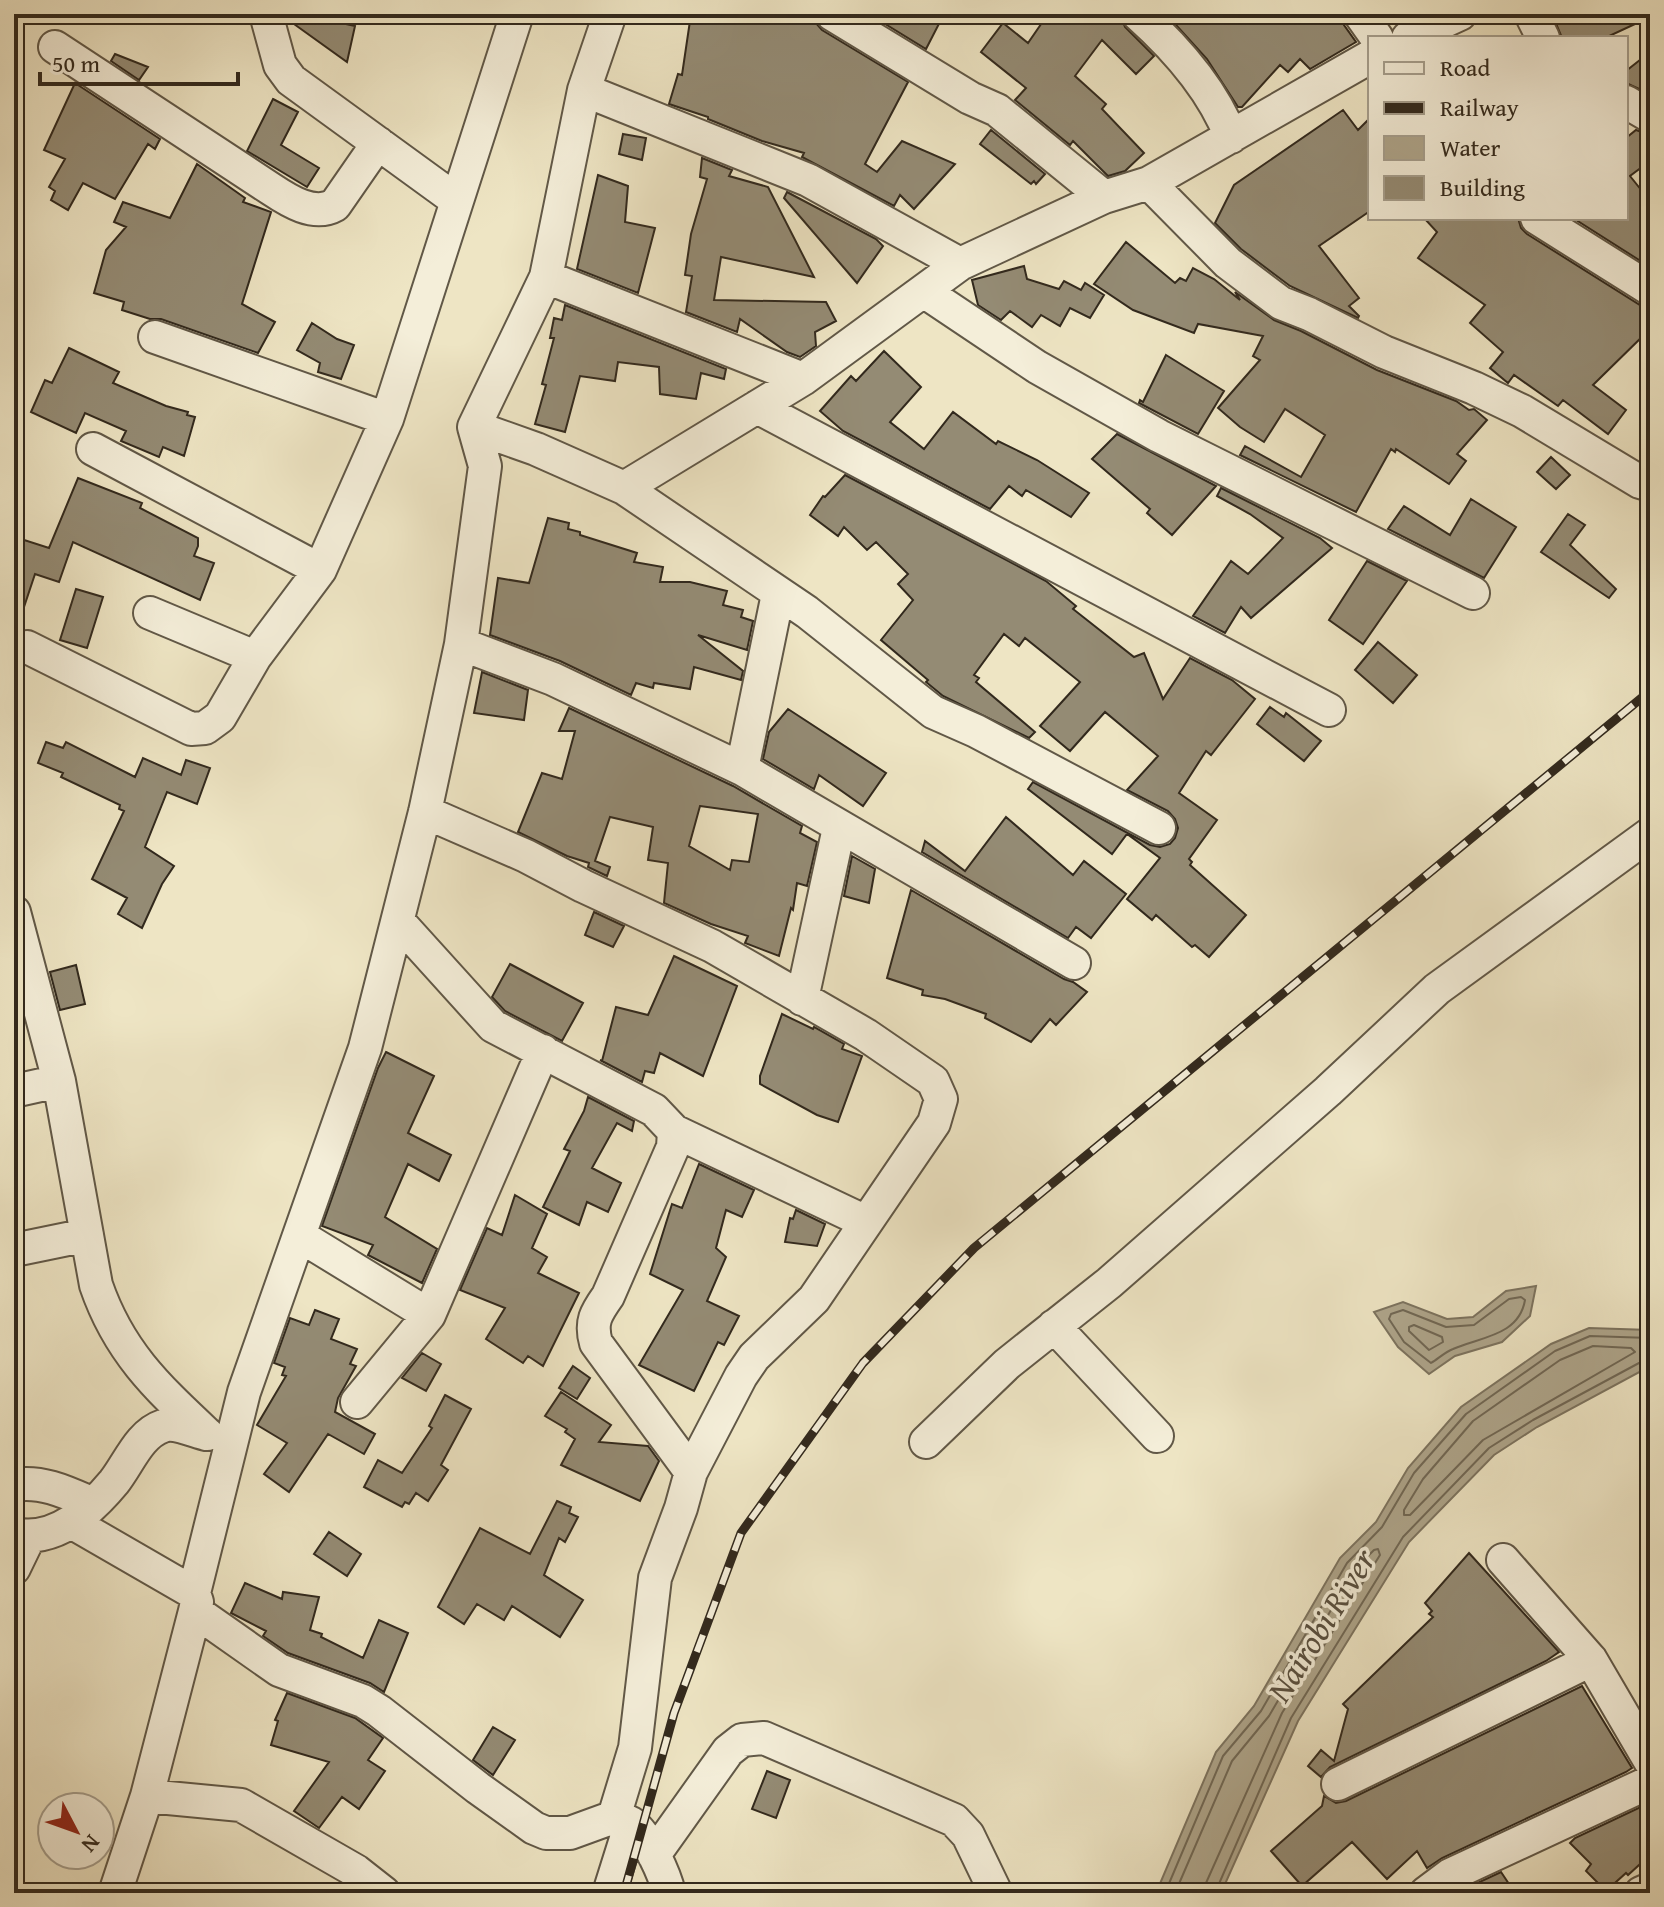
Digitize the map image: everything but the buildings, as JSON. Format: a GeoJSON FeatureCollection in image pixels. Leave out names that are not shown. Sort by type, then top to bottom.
{"type":"FeatureCollection","features":[{"type":"Feature","properties":{"kind":"street"},"geometry":{"type":"LineString","coordinates":[[266,14],[280,65],[291,80],[456,200]]}},
{"type":"Feature","properties":{"kind":"street"},"geometry":{"type":"LineString","coordinates":[[27,647],[191,729],[205,728],[220,717],[255,657],[320,570],[387,419],[517,14]]}},
{"type":"Feature","properties":{"kind":"street"},"geometry":{"type":"LineString","coordinates":[[115,1893],[147,1796],[238,1413],[263,1335],[354,1085],[425,812],[461,644],[485,466],[474,427],[546,277],[584,90],[610,14]]}},
{"type":"Feature","properties":{"kind":"street"},"geometry":{"type":"LineString","coordinates":[[832,14],[970,98],[997,110],[1104,197]]}},
{"type":"Feature","properties":{"kind":"street"},"geometry":{"type":"LineString","coordinates":[[1138,14],[1171,45],[1202,83],[1222,114],[1231,137]]}},
{"type":"Feature","properties":{"kind":"street"},"geometry":{"type":"LineString","coordinates":[[1360,14],[1376,36]]}},
{"type":"Feature","properties":{"kind":"street"},"geometry":{"type":"LineString","coordinates":[[1412,36],[1460,14]]}},
{"type":"Feature","properties":{"kind":"street"},"geometry":{"type":"LineString","coordinates":[[1531,14],[1542,36]]}},
{"type":"Feature","properties":{"kind":"street"},"geometry":{"type":"LineString","coordinates":[[55,47],[271,189],[303,206],[327,209],[335,205],[378,143]]}},
{"type":"Feature","properties":{"kind":"street"},"geometry":{"type":"LineString","coordinates":[[624,488],[803,379],[960,264],[1104,197],[1149,183],[1231,137],[1364,71]]}},
{"type":"Feature","properties":{"kind":"street"},"geometry":{"type":"LineString","coordinates":[[584,90],[808,180],[960,264]]}},
{"type":"Feature","properties":{"kind":"street"},"geometry":{"type":"LineString","coordinates":[[1628,103],[1650,116]]}},
{"type":"Feature","properties":{"kind":"street"},"geometry":{"type":"LineString","coordinates":[[1149,183],[1228,263],[1281,303],[1384,352],[1522,411],[1640,482],[1650,485]]}},
{"type":"Feature","properties":{"kind":"street"},"geometry":{"type":"LineString","coordinates":[[1540,220],[1650,289]]}},
{"type":"Feature","properties":{"kind":"street"},"geometry":{"type":"LineString","coordinates":[[546,277],[803,379]]}},
{"type":"Feature","properties":{"kind":"street"},"geometry":{"type":"LineString","coordinates":[[925,292],[1037,367],[1159,436],[1473,593]]}},
{"type":"Feature","properties":{"kind":"street"},"geometry":{"type":"LineString","coordinates":[[155,337],[387,419]]}},
{"type":"Feature","properties":{"kind":"street"},"geometry":{"type":"LineString","coordinates":[[757,407],[1329,710]]}},
{"type":"Feature","properties":{"kind":"street"},"geometry":{"type":"LineString","coordinates":[[474,427],[536,449],[624,488],[807,612],[933,712],[976,731],[1159,828]]}},
{"type":"Feature","properties":{"kind":"street"},"geometry":{"type":"LineString","coordinates":[[93,449],[320,570]]}},
{"type":"Feature","properties":{"kind":"street"},"geometry":{"type":"LineString","coordinates":[[742,769],[778,594]]}},
{"type":"Feature","properties":{"kind":"street"},"geometry":{"type":"LineString","coordinates":[[150,613],[255,657]]}},
{"type":"Feature","properties":{"kind":"street"},"geometry":{"type":"LineString","coordinates":[[461,644],[553,679],[742,769],[1074,963]]}},
{"type":"Feature","properties":{"kind":"street"},"geometry":{"type":"LineString","coordinates":[[425,812],[526,856],[712,946],[866,1035],[933,1081],[941,1099],[934,1123],[814,1299],[754,1357],[741,1376],[691,1472],[655,1578],[635,1748],[609,1893]]}},
{"type":"Feature","properties":{"kind":"street"},"geometry":{"type":"LineString","coordinates":[[802,999],[839,828]]}},
{"type":"Feature","properties":{"kind":"street"},"geometry":{"type":"LineString","coordinates":[[926,1442],[1007,1364],[1109,1283],[1328,1091],[1437,989],[1650,834]]}},
{"type":"Feature","properties":{"kind":"street"},"geometry":{"type":"LineString","coordinates":[[398,921],[493,1026],[654,1110],[674,1131],[866,1222]]}},
{"type":"Feature","properties":{"kind":"street"},"geometry":{"type":"LineString","coordinates":[[17,932],[59,1081],[96,1285],[114,1328],[154,1384],[207,1434]]}},
{"type":"Feature","properties":{"kind":"street"},"geometry":{"type":"LineString","coordinates":[[357,1402],[429,1315],[543,1051]]}},
{"type":"Feature","properties":{"kind":"street"},"geometry":{"type":"LineString","coordinates":[[14,1091],[59,1081]]}},
{"type":"Feature","properties":{"kind":"street"},"geometry":{"type":"LineString","coordinates":[[674,1131],[673,1147],[608,1296],[594,1315],[592,1328],[596,1343],[691,1472]]}},
{"type":"Feature","properties":{"kind":"street"},"geometry":{"type":"LineString","coordinates":[[14,1250],[87,1235]]}},
{"type":"Feature","properties":{"kind":"street"},"geometry":{"type":"LineString","coordinates":[[300,1236],[429,1315]]}},
{"type":"Feature","properties":{"kind":"street"},"geometry":{"type":"LineString","coordinates":[[1054,1326],[1157,1436]]}},
{"type":"Feature","properties":{"kind":"street"},"geometry":{"type":"LineString","coordinates":[[14,1568],[22,1535],[82,1513],[114,1481],[138,1446],[152,1432],[167,1425],[207,1434],[238,1413]]}},
{"type":"Feature","properties":{"kind":"street"},"geometry":{"type":"LineString","coordinates":[[14,1485],[23,1483],[56,1488],[82,1513],[279,1670],[363,1701],[534,1828],[546,1833],[570,1833],[622,1820]]}},
{"type":"Feature","properties":{"kind":"street"},"geometry":{"type":"LineString","coordinates":[[1503,1560],[1591,1660],[1650,1761]]}},
{"type":"Feature","properties":{"kind":"street"},"geometry":{"type":"LineString","coordinates":[[1338,1784],[1591,1660]]}},
{"type":"Feature","properties":{"kind":"street"},"geometry":{"type":"LineString","coordinates":[[654,1855],[728,1751],[742,1740],[764,1738],[954,1820],[968,1835],[996,1893]]}},
{"type":"Feature","properties":{"kind":"street"},"geometry":{"type":"LineString","coordinates":[[1426,1893],[1450,1875],[1650,1782]]}},
{"type":"Feature","properties":{"kind":"street"},"geometry":{"type":"LineString","coordinates":[[147,1796],[241,1805],[356,1871],[384,1893]]}},
{"type":"Feature","properties":{"kind":"street"},"geometry":{"type":"LineString","coordinates":[[622,1820],[654,1855],[669,1893]]}},
{"type":"Feature","properties":{"kind":"street"},"geometry":{"type":"LineString","coordinates":[[1641,1893],[1650,1889]]}},
{"type":"Feature","properties":{"kind":"water"},"geometry":{"type":"Polygon","coordinates":[[[1536,1286],[1530,1316],[1502,1342],[1455,1356],[1429,1374],[1398,1347],[1374,1312],[1403,1302],[1447,1319],[1473,1317],[1506,1291],[1536,1286]]]}},
{"type":"Feature","properties":{"kind":"water","name":"Nairobi River"},"geometry":{"type":"Polygon","coordinates":[[[1589,1328],[1650,1330],[1650,1370],[1643,1370],[1537,1427],[1494,1455],[1409,1542],[1298,1721],[1221,1893],[1156,1893],[1216,1752],[1254,1706],[1340,1558],[1376,1522],[1408,1468],[1461,1407],[1551,1344],[1589,1328]]]}},
{"type":"Feature","properties":{"kind":"railway"},"geometry":{"type":"LineString","coordinates":[[624,1893],[674,1713],[741,1533],[863,1363],[974,1248],[1650,691]]}}]}
